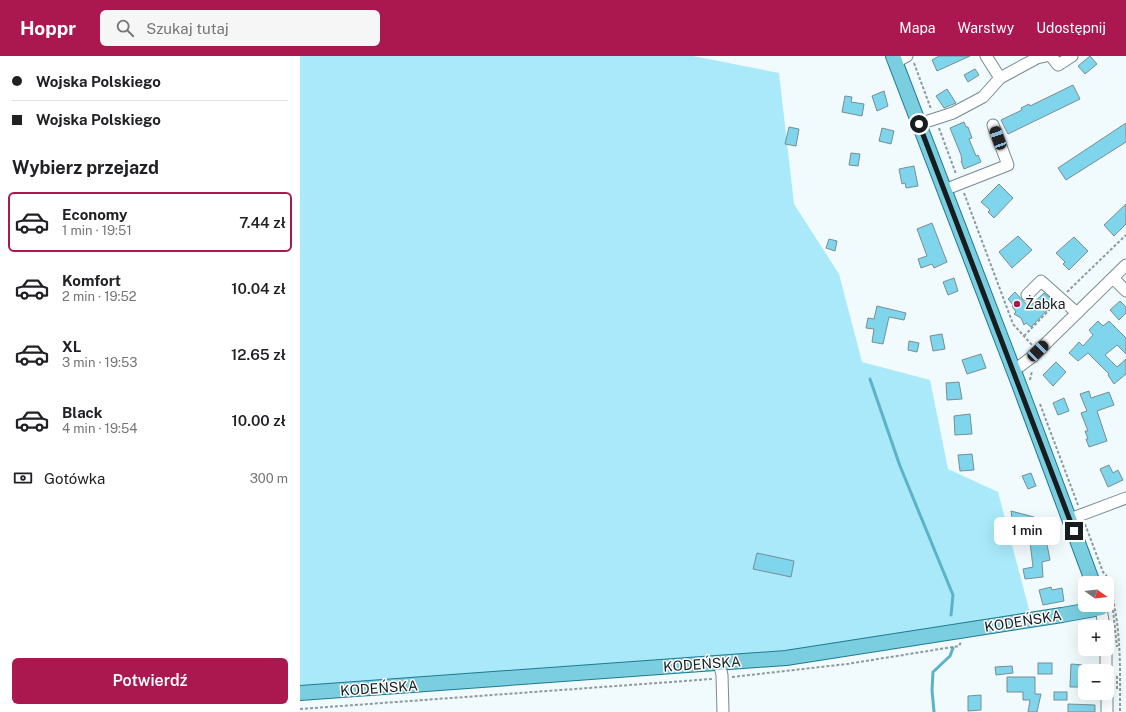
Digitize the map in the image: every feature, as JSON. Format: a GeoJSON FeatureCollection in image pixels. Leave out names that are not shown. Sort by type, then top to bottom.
{"type":"FeatureCollection","features":[{"type":"Feature","properties":{"kind":"main road"},"geometry":{"type":"LineString","coordinates":[[902,59],[919,124],[1070,519],[1085,576]]}},
{"type":"Feature","properties":{"kind":"main road","name":"KODEŃSKA"},"geometry":{"type":"LineString","coordinates":[[300,694],[808,655],[1062,616],[1078,612]]}},
{"type":"Feature","properties":{"kind":"street"},"geometry":{"type":"LineString","coordinates":[[986,56],[1000,78]]}},
{"type":"Feature","properties":{"kind":"street"},"geometry":{"type":"LineString","coordinates":[[1051,56],[1058,65],[1072,56]]}},
{"type":"Feature","properties":{"kind":"street"},"geometry":{"type":"LineString","coordinates":[[919,124],[953,113],[983,97],[1000,78],[1041,57]]}},
{"type":"Feature","properties":{"kind":"street"},"geometry":{"type":"LineString","coordinates":[[944,190],[1008,166],[993,125]]}},
{"type":"Feature","properties":{"kind":"street"},"geometry":{"type":"LineString","coordinates":[[1013,370],[1038,351],[1126,265]]}},
{"type":"Feature","properties":{"kind":"street"},"geometry":{"type":"LineString","coordinates":[[1113,278],[1126,291]]}},
{"type":"Feature","properties":{"kind":"street"},"geometry":{"type":"LineString","coordinates":[[1027,295],[1041,281],[1077,313]]}},
{"type":"Feature","properties":{"kind":"street"},"geometry":{"type":"LineString","coordinates":[[1070,519],[1126,498]]}},
{"type":"Feature","properties":{"kind":"street"},"geometry":{"type":"LineString","coordinates":[[719,663],[722,678],[723,712]]}},
{"type":"Feature","properties":{"kind":"street"},"geometry":{"type":"LineString","coordinates":[[1107,700],[1107,712]]}},
{"type":"Feature","properties":{"kind":"path"},"geometry":{"type":"LineString","coordinates":[[902,59],[935,119],[1013,324],[1038,351]]}},
{"type":"Feature","properties":{"kind":"path"},"geometry":{"type":"LineString","coordinates":[[1024,336],[1060,298],[1126,235]]}},
{"type":"Feature","properties":{"kind":"path"},"geometry":{"type":"LineString","coordinates":[[1030,383],[1030,373],[1033,369]]}},
{"type":"Feature","properties":{"kind":"path"},"geometry":{"type":"LineString","coordinates":[[300,709],[722,678],[847,664],[958,646],[968,630]]}},
{"type":"Feature","properties":{"kind":"shaded area"},"geometry":{"type":"Polygon","coordinates":[[[300,56],[693,56],[779,73],[794,204],[839,274],[862,362],[930,380],[948,469],[998,492],[1030,613],[794,650],[300,686],[300,56]]]}},
{"type":"Feature","properties":{"kind":"building"},"geometry":{"type":"Polygon","coordinates":[[[939,56],[970,56],[937,71],[932,60],[939,56]]]}},
{"type":"Feature","properties":{"kind":"building"},"geometry":{"type":"Polygon","coordinates":[[[1090,56],[1097,64],[1085,74],[1078,66],[1090,56]]]}},
{"type":"Feature","properties":{"kind":"building"},"geometry":{"type":"Polygon","coordinates":[[[975,69],[979,75],[968,82],[964,75],[975,69]]]}},
{"type":"Feature","properties":{"kind":"building"},"geometry":{"type":"Polygon","coordinates":[[[1073,85],[1080,99],[1008,134],[1001,120],[1022,110],[1021,108],[1029,104],[1030,106],[1073,85]]]}},
{"type":"Feature","properties":{"kind":"building"},"geometry":{"type":"Polygon","coordinates":[[[947,89],[956,103],[944,108],[936,96],[947,89]]]}},
{"type":"Feature","properties":{"kind":"building"},"geometry":{"type":"Polygon","coordinates":[[[884,91],[888,106],[877,111],[872,96],[884,91]]]}},
{"type":"Feature","properties":{"kind":"building"},"geometry":{"type":"Polygon","coordinates":[[[845,96],[852,97],[851,102],[864,104],[862,116],[842,112],[845,96]]]}},
{"type":"Feature","properties":{"kind":"building"},"geometry":{"type":"Polygon","coordinates":[[[964,122],[966,127],[968,127],[972,138],[969,139],[976,156],[978,155],[981,162],[964,169],[961,161],[961,155],[950,128],[964,122]]]}},
{"type":"Feature","properties":{"kind":"building"},"geometry":{"type":"Polygon","coordinates":[[[1126,123],[1126,142],[1066,180],[1058,168],[1126,123]]]}},
{"type":"Feature","properties":{"kind":"building"},"geometry":{"type":"Polygon","coordinates":[[[789,127],[799,129],[796,146],[785,144],[789,127]]]}},
{"type":"Feature","properties":{"kind":"building"},"geometry":{"type":"Polygon","coordinates":[[[882,128],[894,131],[891,144],[879,141],[882,128]]]}},
{"type":"Feature","properties":{"kind":"building"},"geometry":{"type":"Polygon","coordinates":[[[851,153],[860,154],[858,166],[849,165],[851,153]]]}},
{"type":"Feature","properties":{"kind":"building"},"geometry":{"type":"Polygon","coordinates":[[[914,166],[918,186],[906,188],[905,183],[902,184],[899,169],[914,166]]]}},
{"type":"Feature","properties":{"kind":"building"},"geometry":{"type":"Polygon","coordinates":[[[999,184],[1013,198],[994,218],[988,212],[990,210],[981,202],[999,184]]]}},
{"type":"Feature","properties":{"kind":"building"},"geometry":{"type":"Polygon","coordinates":[[[1126,204],[1126,224],[1114,236],[1104,225],[1126,204]]]}},
{"type":"Feature","properties":{"kind":"building"},"geometry":{"type":"Polygon","coordinates":[[[932,223],[947,262],[934,268],[932,264],[921,268],[918,259],[927,256],[917,229],[932,223]]]}},
{"type":"Feature","properties":{"kind":"building"},"geometry":{"type":"Polygon","coordinates":[[[1018,236],[1032,250],[1012,268],[999,252],[1018,236]]]}},
{"type":"Feature","properties":{"kind":"building"},"geometry":{"type":"Polygon","coordinates":[[[1074,237],[1088,251],[1069,270],[1063,264],[1065,262],[1056,253],[1074,237]]]}},
{"type":"Feature","properties":{"kind":"building"},"geometry":{"type":"Polygon","coordinates":[[[829,239],[837,241],[835,251],[826,248],[829,239]]]}},
{"type":"Feature","properties":{"kind":"building"},"geometry":{"type":"Polygon","coordinates":[[[954,278],[958,291],[948,295],[943,282],[954,278]]]}},
{"type":"Feature","properties":{"kind":"building"},"geometry":{"type":"Polygon","coordinates":[[[1015,292],[1029,307],[1044,293],[1055,302],[1031,327],[1026,323],[1024,325],[1021,318],[1014,314],[1016,312],[1008,299],[1015,292]]]}},
{"type":"Feature","properties":{"kind":"building"},"geometry":{"type":"Polygon","coordinates":[[[1120,301],[1126,307],[1126,313],[1119,320],[1110,310],[1120,301]]]}},
{"type":"Feature","properties":{"kind":"building"},"geometry":{"type":"Polygon","coordinates":[[[877,306],[906,313],[904,320],[889,317],[883,344],[872,342],[874,329],[866,328],[868,318],[874,319],[877,306]]]}},
{"type":"Feature","properties":{"kind":"building"},"geometry":{"type":"Polygon","coordinates":[[[1098,321],[1103,326],[1109,321],[1126,338],[1126,354],[1117,345],[1105,355],[1117,367],[1126,359],[1126,374],[1114,384],[1108,375],[1109,374],[1088,353],[1078,361],[1069,353],[1079,342],[1083,346],[1093,335],[1089,330],[1098,321]]]}},
{"type":"Feature","properties":{"kind":"building"},"geometry":{"type":"Polygon","coordinates":[[[942,334],[945,349],[933,351],[930,336],[942,334]]]}},
{"type":"Feature","properties":{"kind":"building"},"geometry":{"type":"Polygon","coordinates":[[[909,341],[919,343],[917,352],[908,350],[909,341]]]}},
{"type":"Feature","properties":{"kind":"building"},"geometry":{"type":"Polygon","coordinates":[[[981,354],[986,368],[967,374],[962,360],[981,354]]]}},
{"type":"Feature","properties":{"kind":"building"},"geometry":{"type":"Polygon","coordinates":[[[1056,362],[1066,372],[1053,386],[1043,375],[1056,362]]]}},
{"type":"Feature","properties":{"kind":"building"},"geometry":{"type":"Polygon","coordinates":[[[959,382],[962,399],[947,400],[946,383],[959,382]]]}},
{"type":"Feature","properties":{"kind":"building"},"geometry":{"type":"Polygon","coordinates":[[[1089,391],[1091,398],[1109,392],[1114,405],[1097,411],[1107,441],[1089,447],[1085,431],[1088,431],[1081,413],[1087,411],[1080,394],[1089,391]]]}},
{"type":"Feature","properties":{"kind":"building"},"geometry":{"type":"Polygon","coordinates":[[[1064,398],[1069,411],[1058,415],[1053,403],[1064,398]]]}},
{"type":"Feature","properties":{"kind":"building"},"geometry":{"type":"Polygon","coordinates":[[[970,414],[972,434],[955,435],[954,416],[970,414]]]}},
{"type":"Feature","properties":{"kind":"building"},"geometry":{"type":"Polygon","coordinates":[[[972,454],[974,470],[960,471],[958,455],[972,454]]]}},
{"type":"Feature","properties":{"kind":"building"},"geometry":{"type":"Polygon","coordinates":[[[1109,465],[1113,473],[1118,470],[1123,480],[1108,487],[1100,469],[1109,465]]]}},
{"type":"Feature","properties":{"kind":"building"},"geometry":{"type":"Polygon","coordinates":[[[1031,473],[1036,486],[1028,489],[1022,476],[1031,473]]]}},
{"type":"Feature","properties":{"kind":"building"},"geometry":{"type":"Polygon","coordinates":[[[1011,511],[1034,517],[1032,528],[1048,525],[1050,538],[1046,539],[1050,560],[1042,562],[1043,577],[1025,579],[1023,569],[1033,567],[1030,542],[1016,544],[1011,511]]]}},
{"type":"Feature","properties":{"kind":"building"},"geometry":{"type":"Polygon","coordinates":[[[757,553],[794,561],[791,577],[753,569],[757,553]]]}},
{"type":"Feature","properties":{"kind":"building"},"geometry":{"type":"Polygon","coordinates":[[[1051,587],[1052,590],[1062,588],[1064,601],[1043,605],[1039,590],[1051,587]]]}},
{"type":"Feature","properties":{"kind":"building"},"geometry":{"type":"Polygon","coordinates":[[[1038,663],[1052,663],[1052,674],[1038,674],[1038,663]]]}},
{"type":"Feature","properties":{"kind":"building"},"geometry":{"type":"Polygon","coordinates":[[[1071,664],[1078,665],[1078,687],[1070,687],[1071,664]]]}},
{"type":"Feature","properties":{"kind":"building"},"geometry":{"type":"Polygon","coordinates":[[[1012,666],[1013,673],[996,675],[995,667],[1012,666]]]}},
{"type":"Feature","properties":{"kind":"building"},"geometry":{"type":"Polygon","coordinates":[[[1007,677],[1035,677],[1035,694],[1041,694],[1037,712],[1028,712],[1030,700],[1023,700],[1023,692],[1007,692],[1007,677]]]}},
{"type":"Feature","properties":{"kind":"building"},"geometry":{"type":"Polygon","coordinates":[[[1054,692],[1067,692],[1067,700],[1054,700],[1054,692]]]}},
{"type":"Feature","properties":{"kind":"building"},"geometry":{"type":"Polygon","coordinates":[[[981,695],[981,710],[968,711],[968,696],[981,695]]]}},
{"type":"Feature","properties":{"kind":"building"},"geometry":{"type":"Polygon","coordinates":[[[1068,704],[1095,705],[1095,712],[1068,712],[1068,704]]]}},
{"type":"Feature","properties":{"kind":"waterway"},"geometry":{"type":"LineString","coordinates":[[870,379],[900,466],[953,595],[951,615]]}},
{"type":"Feature","properties":{"kind":"waterway"},"geometry":{"type":"LineString","coordinates":[[934,712],[932,690],[933,672],[950,656],[953,648]]}},
{"type":"Feature","properties":{"kind":"place","name":"Żabka"},"geometry":{"type":"Point","coordinates":[1017,304]}},
{"type":"Feature","properties":{"kind":"route"},"geometry":{"type":"LineString","coordinates":[[919,124],[1074,531]]}}]}
